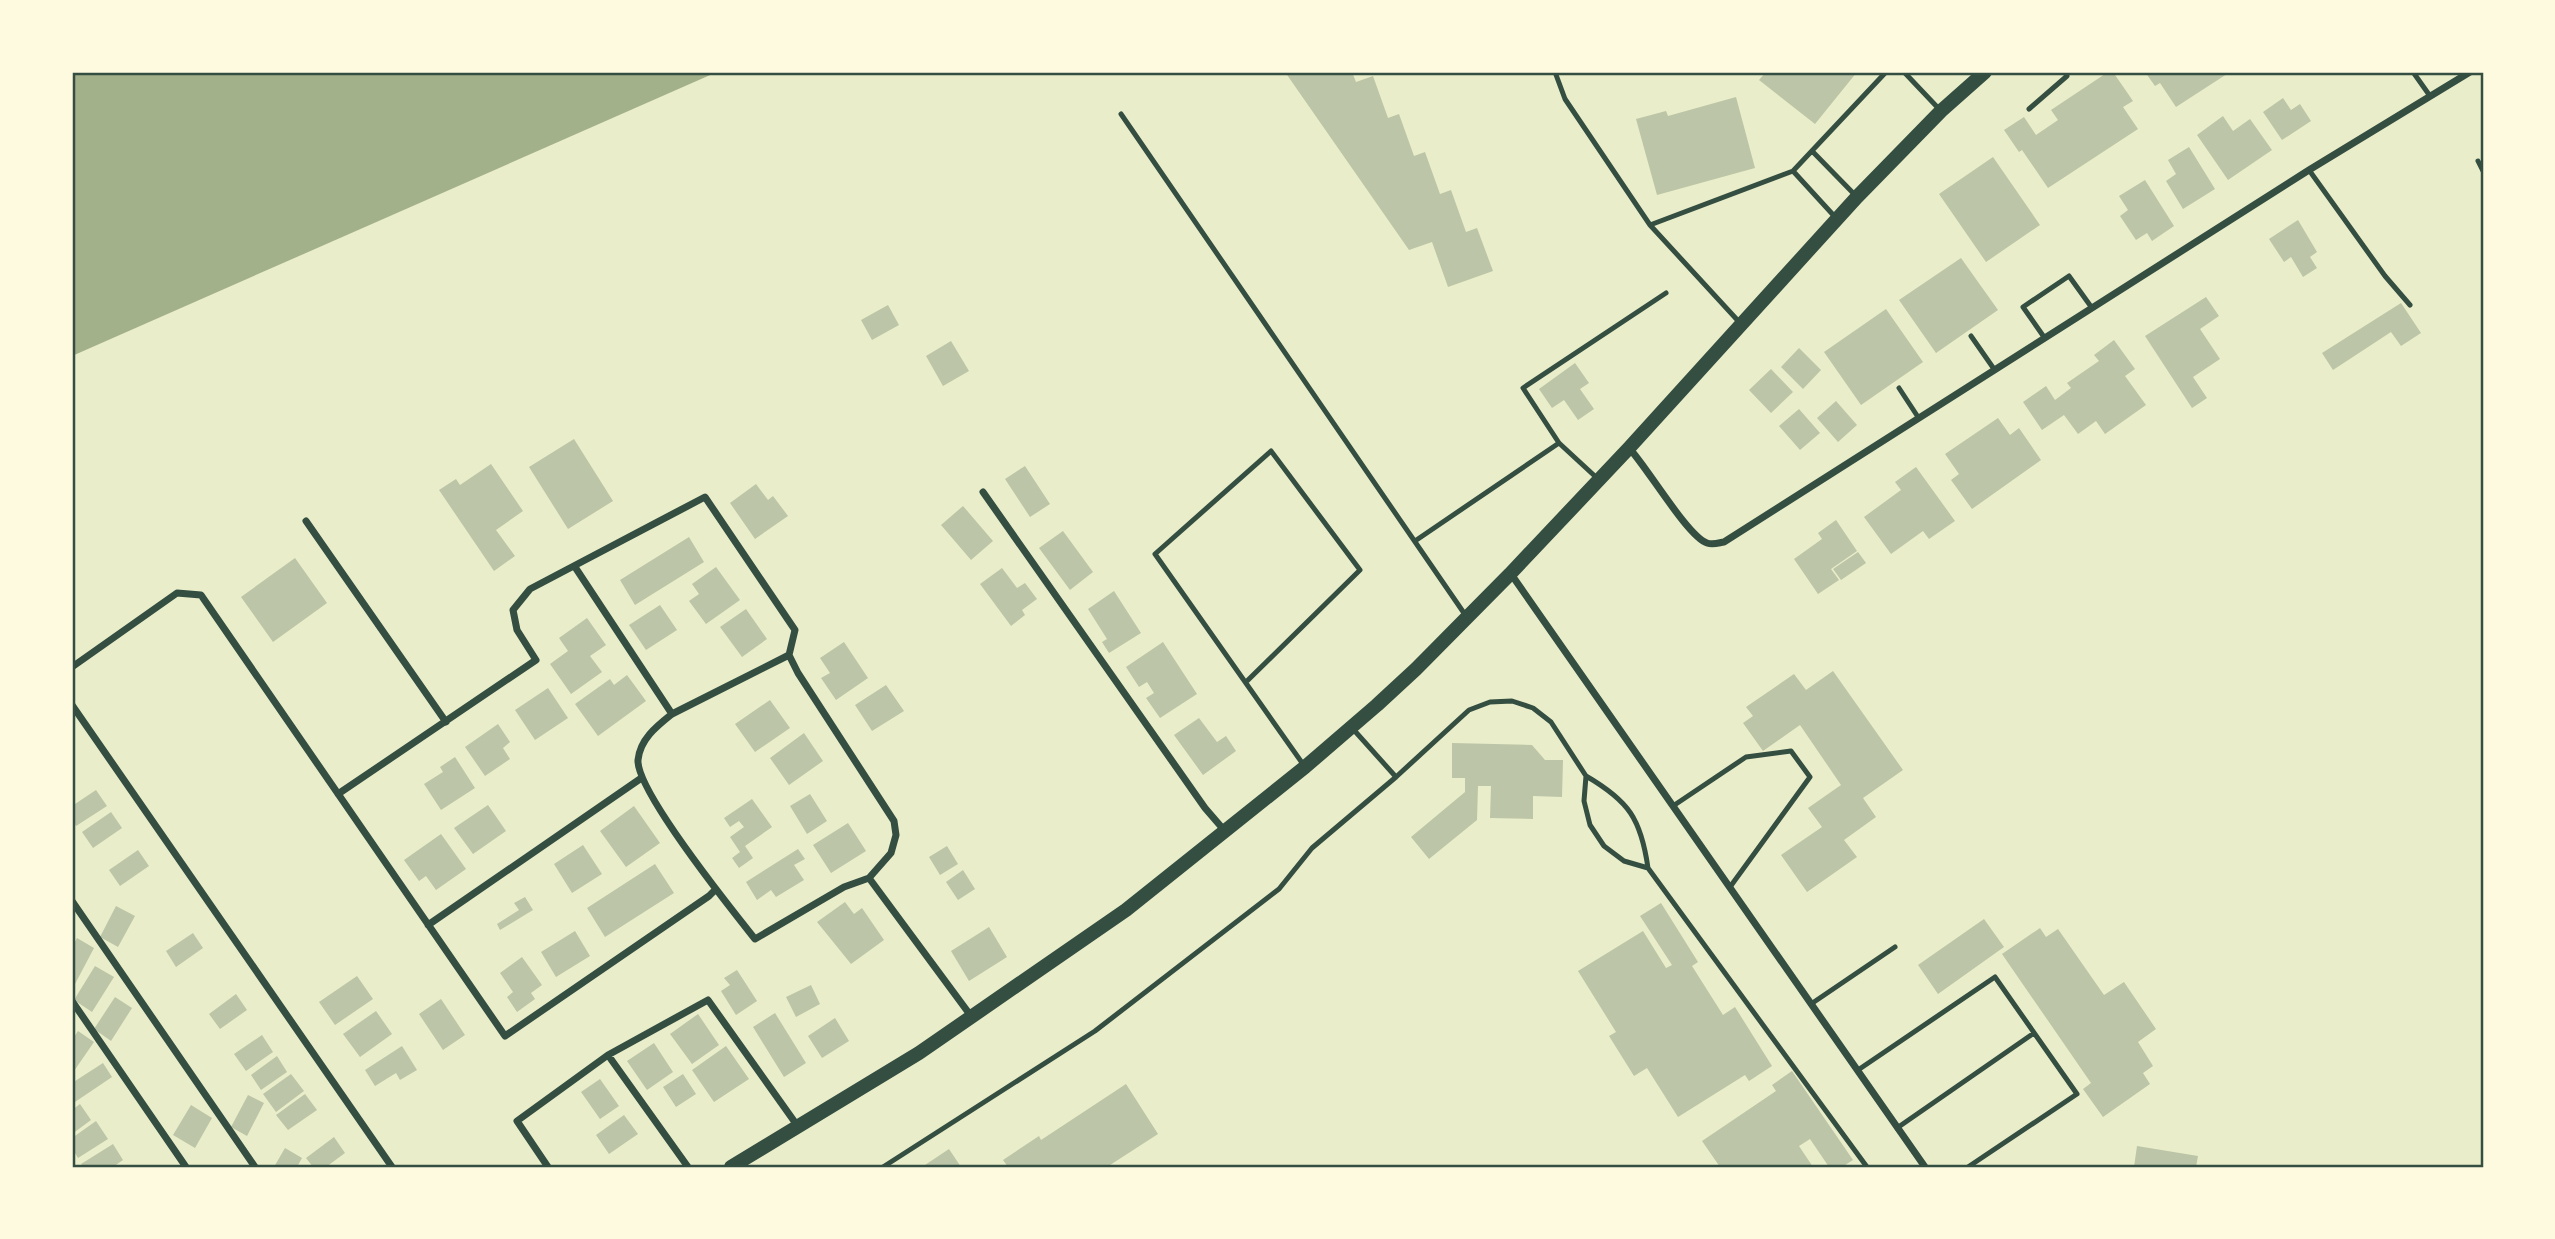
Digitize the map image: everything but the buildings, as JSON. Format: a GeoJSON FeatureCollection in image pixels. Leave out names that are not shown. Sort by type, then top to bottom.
{"type":"FeatureCollection","features":[{"type":"Feature","properties":{"kind":"main road"},"geometry":{"type":"LineString","coordinates":[[731,1167],[919,1053],[1126,910],[1351,727],[1416,669],[1510,574],[1629,448],[1857,197],[1941,111],[1984,72]]}},
{"type":"Feature","properties":{"kind":"street"},"geometry":{"type":"LineString","coordinates":[[1629,448],[1700,540],[1710,545],[1724,542],[2044,337],[2469,72]]}},
{"type":"Feature","properties":{"kind":"street"},"geometry":{"type":"LineString","coordinates":[[983,492],[1205,807],[1224,830]]}},
{"type":"Feature","properties":{"kind":"street"},"geometry":{"type":"LineString","coordinates":[[338,793],[536,660],[517,630],[513,610],[530,589],[703,497],[706,498],[795,630],[789,655],[894,821],[896,835],[891,853],[880,869],[869,878],[844,887],[755,939],[716,889],[640,779],[638,760],[643,741],[657,725],[672,714],[789,655]]}},
{"type":"Feature","properties":{"kind":"street"},"geometry":{"type":"LineString","coordinates":[[306,521],[446,722]]}},
{"type":"Feature","properties":{"kind":"street"},"geometry":{"type":"LineString","coordinates":[[575,567],[672,714]]}},
{"type":"Feature","properties":{"kind":"street"},"geometry":{"type":"LineString","coordinates":[[1510,574],[1925,1167]]}},
{"type":"Feature","properties":{"kind":"street"},"geometry":{"type":"LineString","coordinates":[[72,667],[177,593],[201,595],[505,1036],[709,897],[716,889]]}},
{"type":"Feature","properties":{"kind":"street"},"geometry":{"type":"LineString","coordinates":[[72,705],[392,1167]]}},
{"type":"Feature","properties":{"kind":"street"},"geometry":{"type":"LineString","coordinates":[[428,925],[640,779]]}},
{"type":"Feature","properties":{"kind":"street"},"geometry":{"type":"LineString","coordinates":[[869,878],[971,1016]]}},
{"type":"Feature","properties":{"kind":"street"},"geometry":{"type":"LineString","coordinates":[[72,901],[255,1167]]}},
{"type":"Feature","properties":{"kind":"street"},"geometry":{"type":"LineString","coordinates":[[548,1167],[517,1121],[608,1055],[708,1000],[799,1128]]}},
{"type":"Feature","properties":{"kind":"street"},"geometry":{"type":"LineString","coordinates":[[72,1001],[186,1167]]}},
{"type":"Feature","properties":{"kind":"street"},"geometry":{"type":"LineString","coordinates":[[608,1055],[688,1167]]}},
{"type":"Feature","properties":{"kind":"lane"},"geometry":{"type":"LineString","coordinates":[[1555,72],[1565,99],[1650,225],[1741,324]]}},
{"type":"Feature","properties":{"kind":"lane"},"geometry":{"type":"LineString","coordinates":[[1650,225],[1793,171],[1886,72]]}},
{"type":"Feature","properties":{"kind":"lane"},"geometry":{"type":"LineString","coordinates":[[1905,72],[1941,111]]}},
{"type":"Feature","properties":{"kind":"lane"},"geometry":{"type":"LineString","coordinates":[[2413,72],[2430,96]]}},
{"type":"Feature","properties":{"kind":"lane"},"geometry":{"type":"LineString","coordinates":[[2028,109],[2068,73]]}},
{"type":"Feature","properties":{"kind":"lane"},"geometry":{"type":"LineString","coordinates":[[1121,114],[1415,541],[1454,602],[1467,617]]}},
{"type":"Feature","properties":{"kind":"lane"},"geometry":{"type":"LineString","coordinates":[[1813,152],[1857,197]]}},
{"type":"Feature","properties":{"kind":"lane"},"geometry":{"type":"LineString","coordinates":[[2478,161],[2483,171]]}},
{"type":"Feature","properties":{"kind":"lane"},"geometry":{"type":"LineString","coordinates":[[2309,170],[2385,276],[2410,305]]}},
{"type":"Feature","properties":{"kind":"lane"},"geometry":{"type":"LineString","coordinates":[[1793,171],[1837,219]]}},
{"type":"Feature","properties":{"kind":"lane"},"geometry":{"type":"LineString","coordinates":[[2044,337],[2023,307],[2069,276],[2092,307]]}},
{"type":"Feature","properties":{"kind":"lane"},"geometry":{"type":"LineString","coordinates":[[1599,480],[1559,443],[1523,387],[1666,293]]}},
{"type":"Feature","properties":{"kind":"lane"},"geometry":{"type":"LineString","coordinates":[[1971,336],[1994,369]]}},
{"type":"Feature","properties":{"kind":"lane"},"geometry":{"type":"LineString","coordinates":[[1899,388],[1918,417]]}},
{"type":"Feature","properties":{"kind":"lane"},"geometry":{"type":"LineString","coordinates":[[1415,541],[1559,443]]}},
{"type":"Feature","properties":{"kind":"lane"},"geometry":{"type":"LineString","coordinates":[[1246,682],[1360,570],[1271,451],[1155,554],[1305,767]]}},
{"type":"Feature","properties":{"kind":"lane"},"geometry":{"type":"LineString","coordinates":[[883,1167],[1095,1031],[1279,889],[1312,848],[1396,778],[1469,710],[1490,702],[1512,701],[1533,708],[1551,722],[1586,776],[1611,791],[1631,812],[1644,839],[1648,869],[1867,1167]]}},
{"type":"Feature","properties":{"kind":"lane"},"geometry":{"type":"LineString","coordinates":[[1351,727],[1396,778]]}},
{"type":"Feature","properties":{"kind":"lane"},"geometry":{"type":"LineString","coordinates":[[1673,806],[1746,757],[1791,751],[1810,777],[1730,887]]}},
{"type":"Feature","properties":{"kind":"lane"},"geometry":{"type":"LineString","coordinates":[[1586,776],[1584,801],[1590,825],[1604,846],[1625,861],[1648,869]]}},
{"type":"Feature","properties":{"kind":"lane"},"geometry":{"type":"LineString","coordinates":[[1811,1004],[1895,947]]}},
{"type":"Feature","properties":{"kind":"lane"},"geometry":{"type":"LineString","coordinates":[[1858,1070],[1995,977],[2077,1094],[1968,1167]]}},
{"type":"Feature","properties":{"kind":"lane"},"geometry":{"type":"LineString","coordinates":[[1897,1128],[2034,1033]]}},
{"type":"Feature","properties":{"kind":"shaded area"},"geometry":{"type":"Polygon","coordinates":[[[72,72],[717,72],[72,356],[72,72]]]}}]}
